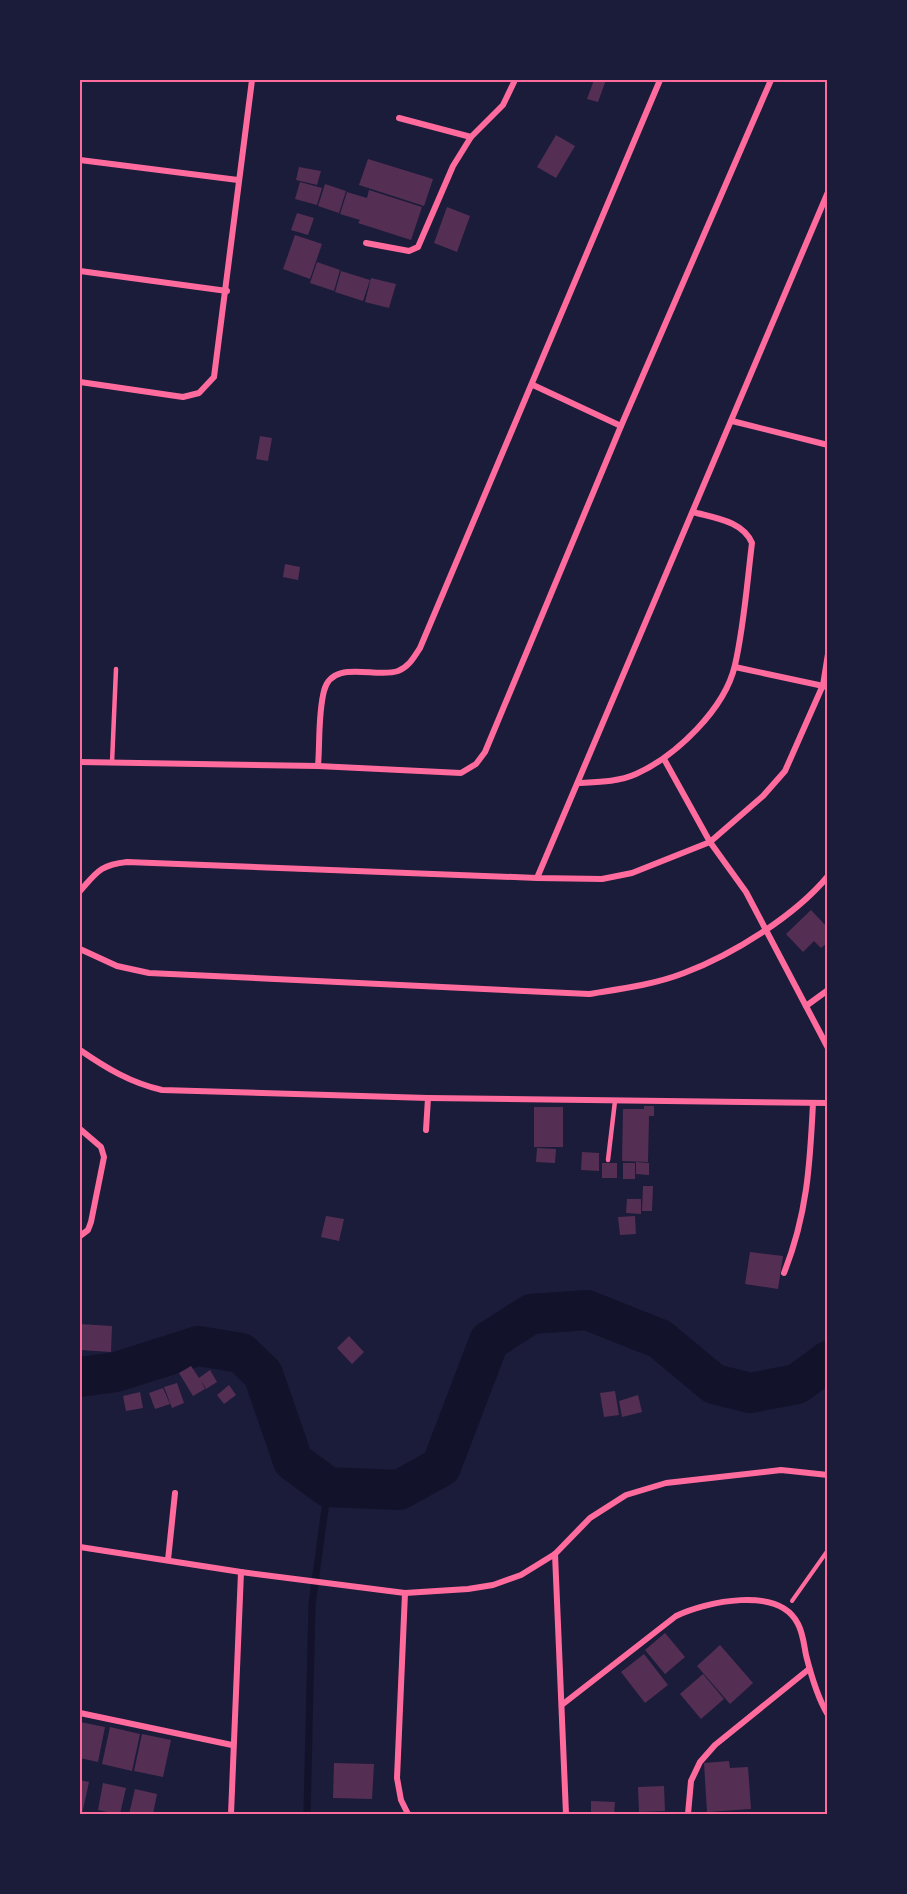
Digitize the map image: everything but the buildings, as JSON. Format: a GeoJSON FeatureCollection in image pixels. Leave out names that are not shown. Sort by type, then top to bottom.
{"type":"FeatureCollection","features":[{"type":"Feature","properties":{"kind":"street"},"geometry":{"type":"LineString","coordinates":[[80,382],[183,397],[199,393],[214,377],[227,291],[238,180],[252,80]]}},
{"type":"Feature","properties":{"kind":"street"},"geometry":{"type":"LineString","coordinates":[[366,243],[409,251],[418,248],[453,166],[471,137],[503,105],[515,80]]}},
{"type":"Feature","properties":{"kind":"street"},"geometry":{"type":"LineString","coordinates":[[318,766],[324,690],[332,677],[344,672],[396,672],[409,665],[420,648],[660,80]]}},
{"type":"Feature","properties":{"kind":"street"},"geometry":{"type":"LineString","coordinates":[[80,762],[318,766],[461,773],[476,764],[485,752],[621,426],[771,80]]}},
{"type":"Feature","properties":{"kind":"street"},"geometry":{"type":"LineString","coordinates":[[399,118],[471,137]]}},
{"type":"Feature","properties":{"kind":"street"},"geometry":{"type":"LineString","coordinates":[[80,160],[238,180]]}},
{"type":"Feature","properties":{"kind":"street"},"geometry":{"type":"LineString","coordinates":[[537,878],[828,192]]}},
{"type":"Feature","properties":{"kind":"street"},"geometry":{"type":"LineString","coordinates":[[80,271],[227,291]]}},
{"type":"Feature","properties":{"kind":"street"},"geometry":{"type":"LineString","coordinates":[[532,385],[621,426]]}},
{"type":"Feature","properties":{"kind":"street"},"geometry":{"type":"LineString","coordinates":[[732,421],[828,445]]}},
{"type":"Feature","properties":{"kind":"street"},"geometry":{"type":"LineString","coordinates":[[578,783],[613,781],[635,774],[664,759],[698,728],[717,704],[735,667],[752,543],[748,532],[734,524],[693,512]]}},
{"type":"Feature","properties":{"kind":"street"},"geometry":{"type":"LineString","coordinates":[[80,891],[98,870],[108,864],[127,862],[537,878],[602,879],[622,875],[710,842],[763,796],[785,771],[825,686],[828,654]]}},
{"type":"Feature","properties":{"kind":"street"},"geometry":{"type":"LineString","coordinates":[[735,667],[825,686]]}},
{"type":"Feature","properties":{"kind":"street"},"geometry":{"type":"LineString","coordinates":[[664,759],[710,842],[746,892],[828,1048]]}},
{"type":"Feature","properties":{"kind":"street"},"geometry":{"type":"LineString","coordinates":[[80,949],[117,966],[149,973],[589,994],[637,986],[684,973],[766,932],[814,893],[828,876]]}},
{"type":"Feature","properties":{"kind":"street"},"geometry":{"type":"LineString","coordinates":[[806,1006],[828,990]]}},
{"type":"Feature","properties":{"kind":"street"},"geometry":{"type":"LineString","coordinates":[[80,1050],[113,1072],[145,1086],[162,1089],[428,1098],[828,1103]]}},
{"type":"Feature","properties":{"kind":"street"},"geometry":{"type":"LineString","coordinates":[[426,1130],[428,1098]]}},
{"type":"Feature","properties":{"kind":"street"},"geometry":{"type":"LineString","coordinates":[[784,1273],[798,1237],[805,1208],[813,1103]]}},
{"type":"Feature","properties":{"kind":"street"},"geometry":{"type":"LineString","coordinates":[[80,1129],[101,1147],[104,1157],[91,1222],[88,1230],[80,1236]]}},
{"type":"Feature","properties":{"kind":"street"},"geometry":{"type":"LineString","coordinates":[[80,1548],[405,1593],[493,1585],[521,1575],[555,1554],[590,1518],[626,1495],[666,1482],[781,1470],[828,1475]]}},
{"type":"Feature","properties":{"kind":"street"},"geometry":{"type":"LineString","coordinates":[[168,1560],[175,1493]]}},
{"type":"Feature","properties":{"kind":"street"},"geometry":{"type":"LineString","coordinates":[[555,1554],[566,1815]]}},
{"type":"Feature","properties":{"kind":"street"},"geometry":{"type":"LineString","coordinates":[[231,1815],[232,1744],[241,1572]]}},
{"type":"Feature","properties":{"kind":"street"},"geometry":{"type":"LineString","coordinates":[[405,1593],[397,1778],[401,1800],[408,1815]]}},
{"type":"Feature","properties":{"kind":"street"},"geometry":{"type":"LineString","coordinates":[[563,1704],[676,1616],[695,1607],[740,1599],[786,1610],[798,1624],[809,1669],[828,1715]]}},
{"type":"Feature","properties":{"kind":"street"},"geometry":{"type":"LineString","coordinates":[[688,1815],[691,1781],[700,1762],[715,1745],[809,1669]]}},
{"type":"Feature","properties":{"kind":"street"},"geometry":{"type":"LineString","coordinates":[[80,1713],[232,1744]]}},
{"type":"Feature","properties":{"kind":"lane"},"geometry":{"type":"LineString","coordinates":[[112,763],[116,669]]}},
{"type":"Feature","properties":{"kind":"lane"},"geometry":{"type":"LineString","coordinates":[[608,1160],[615,1101]]}},
{"type":"Feature","properties":{"kind":"path"},"geometry":{"type":"LineString","coordinates":[[786,1610],[828,1550]]}},
{"type":"Feature","properties":{"kind":"waterway"},"geometry":{"type":"LineString","coordinates":[[80,1377],[116,1372],[198,1346],[241,1353],[263,1374],[293,1461],[328,1487],[399,1490],[441,1467],[489,1341],[531,1314],[587,1310],[660,1339],[714,1384],[750,1393],[797,1384],[828,1361]]}},
{"type":"Feature","properties":{"kind":"waterway"},"geometry":{"type":"LineString","coordinates":[[307,1814],[312,1604],[328,1487]]}}]}
